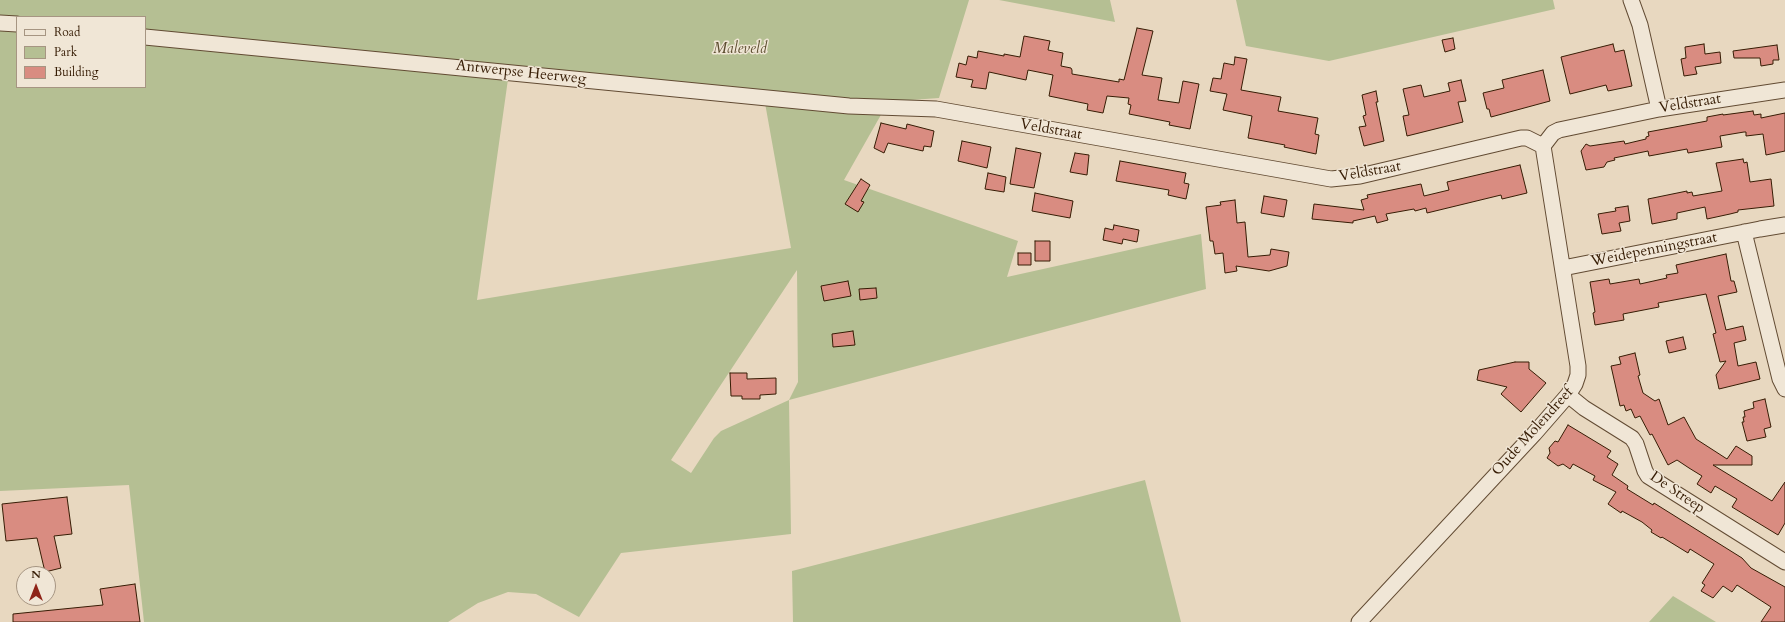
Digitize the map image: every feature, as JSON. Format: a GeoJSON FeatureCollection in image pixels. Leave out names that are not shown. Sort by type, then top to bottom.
{"type":"FeatureCollection","features":[{"type":"Feature","properties":{"kind":"street"},"geometry":{"type":"LineString","coordinates":[[1631,0],[1640,25],[1659,109]]}},
{"type":"Feature","properties":{"kind":"street"},"geometry":{"type":"LineString","coordinates":[[0,22],[16,24]]}},
{"type":"Feature","properties":{"kind":"street","name":"Antwerpse Heerweg"},"geometry":{"type":"LineString","coordinates":[[146,36],[849,106],[897,108]]}},
{"type":"Feature","properties":{"kind":"street","name":"Veldstraat"},"geometry":{"type":"LineString","coordinates":[[897,108],[936,109],[1331,179],[1360,176],[1521,138],[1527,138],[1543,146],[1553,133],[1559,130],[1659,109],[1785,90]]}},
{"type":"Feature","properties":{"kind":"street","name":"Oude Molendreef"},"geometry":{"type":"LineString","coordinates":[[1359,622],[1568,395],[1575,384],[1578,375],[1563,268],[1543,146]]}},
{"type":"Feature","properties":{"kind":"street","name":"Weidepenningstraat"},"geometry":{"type":"LineString","coordinates":[[1563,268],[1785,225]]}},
{"type":"Feature","properties":{"kind":"street"},"geometry":{"type":"LineString","coordinates":[[1744,232],[1780,378],[1785,389]]}},
{"type":"Feature","properties":{"kind":"street","name":"De Streep"},"geometry":{"type":"LineString","coordinates":[[1568,395],[1584,408],[1632,438],[1636,444],[1648,476],[1785,562]]}},
{"type":"Feature","properties":{"kind":"green space","name":"Maleveld"},"geometry":{"type":"Polygon","coordinates":[[[0,0],[969,0],[939,98],[883,102],[882,113],[844,180],[1018,241],[1007,277],[1201,234],[1206,289],[789,400],[791,534],[621,553],[579,617],[536,594],[508,592],[478,603],[448,622],[144,622],[129,485],[0,491],[0,0]],[[509,72],[477,300],[791,248],[765,103],[509,72]],[[797,270],[671,460],[691,473],[714,438],[721,431],[789,400],[798,382],[797,270]]]}},
{"type":"Feature","properties":{"kind":"green space"},"geometry":{"type":"Polygon","coordinates":[[[999,0],[1110,0],[1115,22],[999,0]]]}},
{"type":"Feature","properties":{"kind":"green space"},"geometry":{"type":"Polygon","coordinates":[[[1236,0],[1553,0],[1555,9],[1329,61],[1246,46],[1236,0]]]}},
{"type":"Feature","properties":{"kind":"green space"},"geometry":{"type":"Polygon","coordinates":[[[1145,480],[1181,622],[793,622],[792,571],[1145,480]]]}},
{"type":"Feature","properties":{"kind":"green space"},"geometry":{"type":"Polygon","coordinates":[[[1673,596],[1716,622],[1649,622],[1673,596]]]}},
{"type":"Feature","properties":{"kind":"building"},"geometry":{"type":"Polygon","coordinates":[[[1137,28],[1153,31],[1142,75],[1162,78],[1158,100],[1179,103],[1183,81],[1199,84],[1190,129],[1169,125],[1170,122],[1129,114],[1131,105],[1128,104],[1129,98],[1107,96],[1103,113],[1087,110],[1088,104],[1049,96],[1053,75],[1028,70],[1026,80],[989,72],[986,89],[971,87],[973,80],[956,77],[959,63],[966,65],[968,56],[977,58],[978,51],[1004,56],[1004,54],[1020,57],[1024,36],[1050,41],[1048,50],[1063,53],[1061,66],[1071,68],[1072,74],[1119,82],[1119,79],[1124,80],[1137,28]]]}},
{"type":"Feature","properties":{"kind":"building"},"geometry":{"type":"Polygon","coordinates":[[[1453,38],[1455,49],[1445,52],[1442,40],[1453,38]]]}},
{"type":"Feature","properties":{"kind":"building"},"geometry":{"type":"Polygon","coordinates":[[[1613,44],[1615,52],[1624,50],[1632,86],[1608,91],[1606,85],[1570,94],[1561,57],[1613,44]]]}},
{"type":"Feature","properties":{"kind":"building"},"geometry":{"type":"Polygon","coordinates":[[[1704,44],[1705,54],[1720,52],[1721,63],[1695,67],[1697,74],[1684,76],[1681,59],[1686,58],[1685,47],[1704,44]]]}},
{"type":"Feature","properties":{"kind":"building"},"geometry":{"type":"Polygon","coordinates":[[[1777,45],[1779,60],[1773,60],[1773,64],[1761,66],[1760,58],[1734,58],[1733,51],[1777,45]]]}},
{"type":"Feature","properties":{"kind":"building"},"geometry":{"type":"Polygon","coordinates":[[[1235,57],[1247,59],[1241,90],[1281,97],[1278,111],[1318,118],[1315,134],[1319,135],[1316,154],[1284,147],[1285,145],[1248,138],[1252,116],[1223,110],[1227,94],[1210,91],[1213,78],[1221,79],[1224,63],[1234,65],[1235,57]]]}},
{"type":"Feature","properties":{"kind":"building"},"geometry":{"type":"Polygon","coordinates":[[[1543,70],[1550,101],[1491,117],[1489,109],[1487,109],[1483,93],[1504,88],[1502,80],[1543,70]]]}},
{"type":"Feature","properties":{"kind":"building"},"geometry":{"type":"Polygon","coordinates":[[[1461,80],[1466,101],[1458,102],[1463,122],[1407,136],[1403,116],[1409,115],[1403,89],[1421,85],[1424,97],[1450,91],[1448,83],[1461,80]]]}},
{"type":"Feature","properties":{"kind":"building"},"geometry":{"type":"Polygon","coordinates":[[[1376,91],[1378,102],[1376,102],[1384,141],[1364,146],[1359,127],[1366,126],[1363,116],[1366,115],[1362,95],[1376,91]]]}},
{"type":"Feature","properties":{"kind":"building"},"geometry":{"type":"Polygon","coordinates":[[[1753,111],[1754,115],[1761,114],[1761,118],[1785,113],[1785,151],[1766,155],[1763,134],[1746,136],[1746,132],[1744,132],[1720,136],[1722,147],[1688,153],[1687,149],[1649,156],[1648,151],[1614,158],[1615,160],[1607,162],[1604,167],[1586,170],[1581,151],[1586,144],[1590,146],[1624,141],[1625,144],[1646,139],[1646,137],[1649,136],[1648,132],[1707,121],[1707,117],[1753,111]]]}},
{"type":"Feature","properties":{"kind":"building"},"geometry":{"type":"Polygon","coordinates":[[[881,123],[906,129],[907,124],[934,131],[931,147],[924,146],[923,151],[888,143],[884,153],[874,148],[881,123]]]}},
{"type":"Feature","properties":{"kind":"building"},"geometry":{"type":"Polygon","coordinates":[[[962,141],[991,147],[987,168],[958,161],[962,141]]]}},
{"type":"Feature","properties":{"kind":"building"},"geometry":{"type":"Polygon","coordinates":[[[1016,148],[1041,153],[1034,188],[1010,184],[1016,148]]]}},
{"type":"Feature","properties":{"kind":"building"},"geometry":{"type":"Polygon","coordinates":[[[1075,153],[1089,155],[1087,175],[1070,172],[1075,153]]]}},
{"type":"Feature","properties":{"kind":"building"},"geometry":{"type":"Polygon","coordinates":[[[1743,159],[1744,163],[1747,162],[1750,182],[1771,179],[1774,206],[1738,210],[1738,212],[1707,219],[1705,207],[1677,213],[1677,219],[1652,224],[1648,199],[1687,191],[1687,193],[1692,192],[1693,196],[1722,191],[1716,163],[1743,159]]]}},
{"type":"Feature","properties":{"kind":"building"},"geometry":{"type":"Polygon","coordinates":[[[1120,161],[1186,173],[1184,183],[1189,184],[1186,199],[1168,195],[1169,190],[1116,181],[1120,161]]]}},
{"type":"Feature","properties":{"kind":"building"},"geometry":{"type":"Polygon","coordinates":[[[1520,165],[1527,193],[1502,199],[1501,195],[1427,213],[1426,208],[1415,211],[1414,209],[1386,214],[1388,220],[1377,223],[1375,216],[1353,221],[1353,223],[1312,219],[1314,204],[1364,210],[1361,200],[1368,198],[1367,195],[1421,184],[1424,196],[1449,190],[1447,182],[1520,165]]]}},
{"type":"Feature","properties":{"kind":"building"},"geometry":{"type":"Polygon","coordinates":[[[988,173],[1006,177],[1004,192],[985,189],[988,173]]]}},
{"type":"Feature","properties":{"kind":"building"},"geometry":{"type":"Polygon","coordinates":[[[861,179],[870,185],[861,201],[864,202],[858,212],[845,204],[861,179]]]}},
{"type":"Feature","properties":{"kind":"building"},"geometry":{"type":"Polygon","coordinates":[[[1035,193],[1073,201],[1070,218],[1032,211],[1035,193]]]}},
{"type":"Feature","properties":{"kind":"building"},"geometry":{"type":"Polygon","coordinates":[[[1264,196],[1287,200],[1284,217],[1261,213],[1264,196]]]}},
{"type":"Feature","properties":{"kind":"building"},"geometry":{"type":"Polygon","coordinates":[[[1235,200],[1237,223],[1245,222],[1248,257],[1270,255],[1271,249],[1289,252],[1287,266],[1269,271],[1236,266],[1237,271],[1225,273],[1223,253],[1215,254],[1213,241],[1210,241],[1206,207],[1221,205],[1220,202],[1235,200]]]}},
{"type":"Feature","properties":{"kind":"building"},"geometry":{"type":"Polygon","coordinates":[[[1628,206],[1630,221],[1619,223],[1621,231],[1602,234],[1598,214],[1616,211],[1615,208],[1628,206]]]}},
{"type":"Feature","properties":{"kind":"building"},"geometry":{"type":"Polygon","coordinates":[[[1114,225],[1139,230],[1137,242],[1123,239],[1122,244],[1103,240],[1105,228],[1113,230],[1114,225]]]}},
{"type":"Feature","properties":{"kind":"building"},"geometry":{"type":"Polygon","coordinates":[[[1035,241],[1050,241],[1050,261],[1035,261],[1035,241]]]}},
{"type":"Feature","properties":{"kind":"building"},"geometry":{"type":"Polygon","coordinates":[[[1018,253],[1031,253],[1031,265],[1018,265],[1018,253]]]}},
{"type":"Feature","properties":{"kind":"building"},"geometry":{"type":"Polygon","coordinates":[[[1726,254],[1731,281],[1734,281],[1737,292],[1718,296],[1726,330],[1743,326],[1746,340],[1734,343],[1738,366],[1756,362],[1760,379],[1719,389],[1716,375],[1726,361],[1720,362],[1713,334],[1716,333],[1706,294],[1658,303],[1659,307],[1623,314],[1624,320],[1595,325],[1593,313],[1595,312],[1590,282],[1609,279],[1610,284],[1639,279],[1640,284],[1667,278],[1666,275],[1678,273],[1676,265],[1726,254]]]}},
{"type":"Feature","properties":{"kind":"building"},"geometry":{"type":"Polygon","coordinates":[[[848,281],[851,296],[824,301],[821,286],[848,281]]]}},
{"type":"Feature","properties":{"kind":"building"},"geometry":{"type":"Polygon","coordinates":[[[876,288],[877,298],[860,300],[859,289],[876,288]]]}},
{"type":"Feature","properties":{"kind":"building"},"geometry":{"type":"Polygon","coordinates":[[[853,331],[855,345],[833,347],[832,334],[853,331]]]}},
{"type":"Feature","properties":{"kind":"building"},"geometry":{"type":"Polygon","coordinates":[[[1683,337],[1686,349],[1669,353],[1666,341],[1683,337]]]}},
{"type":"Feature","properties":{"kind":"building"},"geometry":{"type":"Polygon","coordinates":[[[1635,353],[1640,375],[1638,376],[1643,393],[1655,401],[1659,399],[1668,425],[1684,417],[1696,439],[1727,459],[1736,446],[1752,456],[1752,465],[1713,465],[1772,501],[1785,482],[1785,523],[1778,535],[1732,507],[1737,499],[1715,486],[1711,493],[1697,484],[1702,476],[1677,460],[1668,465],[1652,434],[1650,435],[1640,416],[1635,418],[1631,409],[1626,411],[1624,405],[1620,406],[1611,366],[1621,364],[1619,357],[1635,353]]]}},
{"type":"Feature","properties":{"kind":"building"},"geometry":{"type":"Polygon","coordinates":[[[1515,362],[1529,362],[1529,369],[1546,383],[1521,412],[1501,394],[1507,387],[1477,380],[1479,370],[1515,362]]]}},
{"type":"Feature","properties":{"kind":"building"},"geometry":{"type":"Polygon","coordinates":[[[730,373],[747,373],[747,379],[776,378],[776,394],[760,395],[760,399],[742,399],[742,396],[731,396],[730,373]]]}},
{"type":"Feature","properties":{"kind":"building"},"geometry":{"type":"Polygon","coordinates":[[[1765,399],[1771,427],[1764,429],[1766,437],[1747,441],[1742,422],[1744,422],[1743,417],[1745,417],[1744,411],[1754,408],[1753,402],[1765,399]]]}},
{"type":"Feature","properties":{"kind":"building"},"geometry":{"type":"Polygon","coordinates":[[[1568,425],[1611,451],[1607,457],[1618,464],[1612,475],[1628,486],[1627,489],[1653,505],[1654,503],[1742,558],[1751,568],[1785,587],[1785,622],[1761,622],[1771,607],[1737,585],[1732,592],[1723,586],[1713,598],[1701,591],[1705,585],[1702,583],[1714,564],[1690,549],[1688,553],[1662,537],[1661,538],[1651,532],[1652,530],[1642,522],[1622,511],[1621,513],[1608,504],[1616,492],[1593,480],[1595,476],[1573,464],[1570,469],[1563,464],[1558,466],[1547,458],[1550,453],[1549,448],[1555,441],[1558,442],[1568,425]]]}},
{"type":"Feature","properties":{"kind":"building"},"geometry":{"type":"Polygon","coordinates":[[[67,497],[72,534],[54,536],[61,568],[56,569],[56,566],[44,566],[37,538],[6,541],[2,504],[67,497]]]}},
{"type":"Feature","properties":{"kind":"building"},"geometry":{"type":"Polygon","coordinates":[[[135,584],[140,622],[13,622],[13,614],[103,605],[100,589],[135,584]]]}}]}
